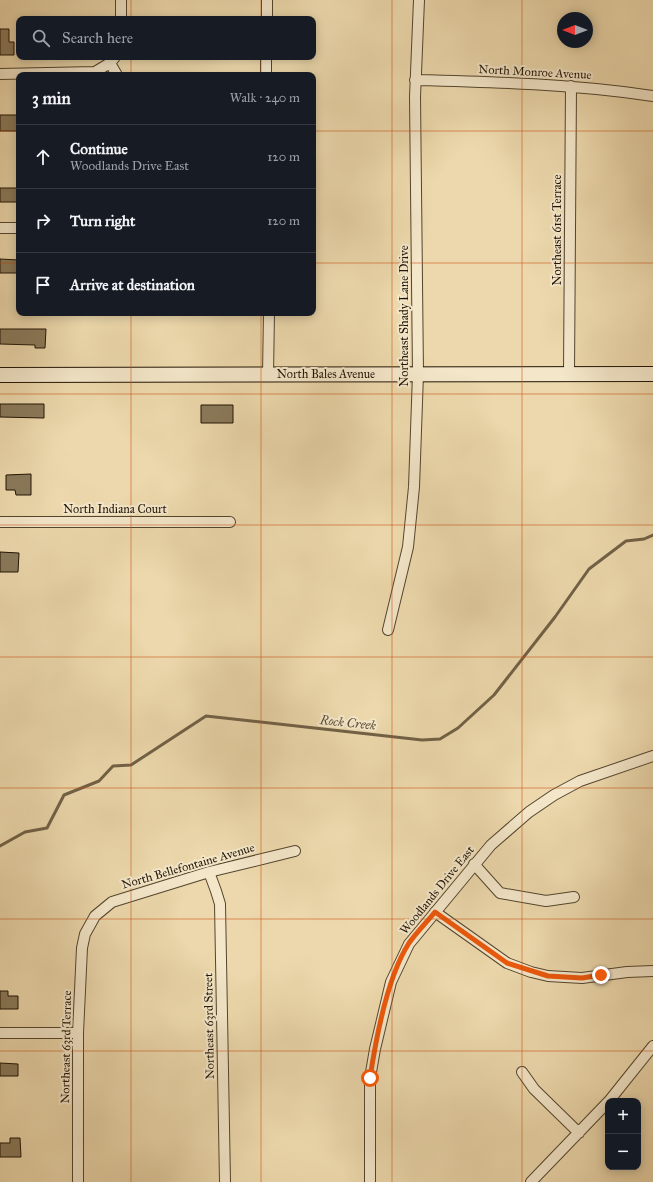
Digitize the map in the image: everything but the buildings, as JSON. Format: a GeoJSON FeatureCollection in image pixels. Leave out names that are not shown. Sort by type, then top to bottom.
{"type":"FeatureCollection","features":[{"type":"Feature","properties":{"kind":"street"},"geometry":{"type":"LineString","coordinates":[[121,0],[121,16]]}},
{"type":"Feature","properties":{"kind":"street"},"geometry":{"type":"LineString","coordinates":[[266,16],[267,0]]}},
{"type":"Feature","properties":{"kind":"street","name":"Northeast Shady Lane Drive"},"geometry":{"type":"LineString","coordinates":[[388,630],[402,573],[412,513],[418,374],[415,80],[419,0]]}},
{"type":"Feature","properties":{"kind":"street"},"geometry":{"type":"LineString","coordinates":[[95,72],[112,60],[116,72]]}},
{"type":"Feature","properties":{"kind":"street"},"geometry":{"type":"LineString","coordinates":[[266,60],[266,72]]}},
{"type":"Feature","properties":{"kind":"street"},"geometry":{"type":"LineString","coordinates":[[0,74],[16,74]]}},
{"type":"Feature","properties":{"kind":"street","name":"North Monroe Avenue"},"geometry":{"type":"LineString","coordinates":[[415,80],[520,82],[571,86],[653,96]]}},
{"type":"Feature","properties":{"kind":"street","name":"Northeast 61st Terrace"},"geometry":{"type":"LineString","coordinates":[[569,374],[571,86]]}},
{"type":"Feature","properties":{"kind":"street"},"geometry":{"type":"LineString","coordinates":[[0,228],[16,228]]}},
{"type":"Feature","properties":{"kind":"street"},"geometry":{"type":"LineString","coordinates":[[268,374],[269,316]]}},
{"type":"Feature","properties":{"kind":"street","name":"North Bales Avenue"},"geometry":{"type":"LineString","coordinates":[[0,375],[653,374]]}},
{"type":"Feature","properties":{"kind":"street","name":"North Indiana Court"},"geometry":{"type":"LineString","coordinates":[[0,522],[230,522]]}},
{"type":"Feature","properties":{"kind":"street","name":"Woodlands Drive East"},"geometry":{"type":"LineString","coordinates":[[370,1182],[370,1078],[375,1049],[391,982],[409,944],[474,864],[506,831],[529,812],[554,795],[580,781],[653,756]]}},
{"type":"Feature","properties":{"kind":"street","name":"North Bellefontaine Avenue"},"geometry":{"type":"LineString","coordinates":[[94,916],[112,902],[209,872],[294,851]]}},
{"type":"Feature","properties":{"kind":"street"},"geometry":{"type":"LineString","coordinates":[[474,864],[500,893],[546,901],[574,897]]}},
{"type":"Feature","properties":{"kind":"street","name":"Northeast 63rd Street"},"geometry":{"type":"LineString","coordinates":[[209,872],[220,904],[225,1182]]}},
{"type":"Feature","properties":{"kind":"street"},"geometry":{"type":"LineString","coordinates":[[435,912],[507,963],[532,972],[548,976],[582,978],[627,972],[653,971]]}},
{"type":"Feature","properties":{"kind":"street","name":"Northeast 63rd Terrace"},"geometry":{"type":"LineString","coordinates":[[78,1182],[78,1033],[82,941],[87,927],[94,916]]}},
{"type":"Feature","properties":{"kind":"street"},"geometry":{"type":"LineString","coordinates":[[0,1033],[78,1033]]}},
{"type":"Feature","properties":{"kind":"street"},"geometry":{"type":"LineString","coordinates":[[610,1098],[653,1046]]}},
{"type":"Feature","properties":{"kind":"street"},"geometry":{"type":"LineString","coordinates":[[522,1072],[534,1089],[578,1133]]}},
{"type":"Feature","properties":{"kind":"street"},"geometry":{"type":"LineString","coordinates":[[531,1182],[605,1104]]}},
{"type":"Feature","properties":{"kind":"waterway","name":"Rock Creek"},"geometry":{"type":"LineString","coordinates":[[0,846],[25,832],[47,828],[64,795],[99,781],[113,766],[131,765],[206,716],[422,740],[440,739],[458,728],[494,695],[555,617],[589,569],[626,541],[644,539],[653,535]]}},
{"type":"Feature","properties":{"kind":"route"},"geometry":{"type":"LineString","coordinates":[[370,1078],[375,1049],[391,982],[409,944],[435,912],[507,963],[548,976],[582,978],[601,975]]}}]}
